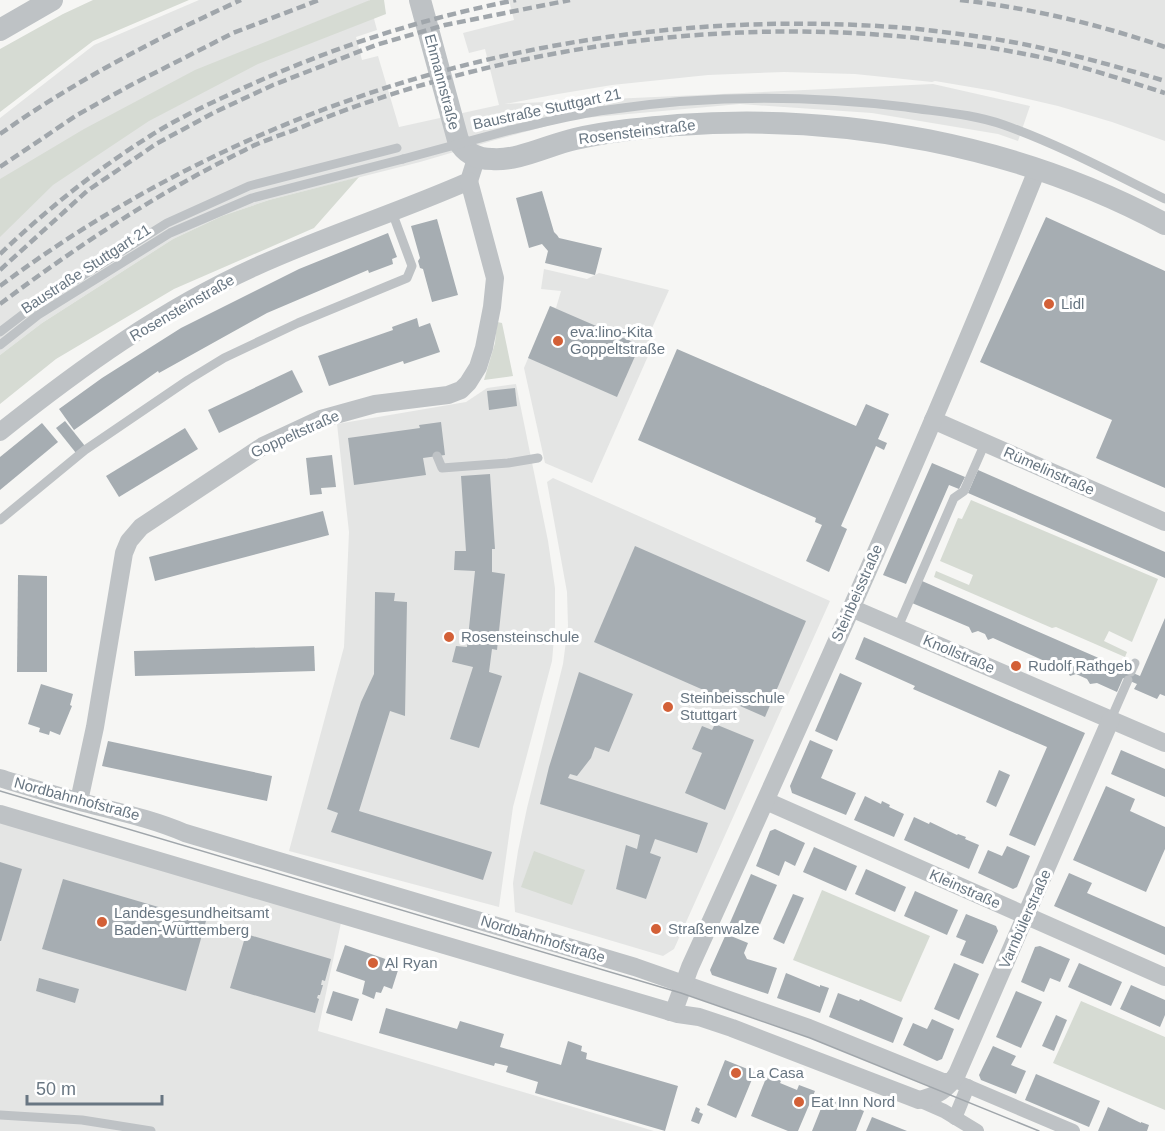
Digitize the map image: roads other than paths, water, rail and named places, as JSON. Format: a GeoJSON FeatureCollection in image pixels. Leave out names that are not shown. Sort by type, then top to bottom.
{"type":"FeatureCollection","features":[{"type":"Feature","properties":{"kind":"street"},"geometry":{"type":"LineString","coordinates":[[0,30],[52,0]]}},
{"type":"Feature","properties":{"kind":"street","name":"Ehmannstraße"},"geometry":{"type":"LineString","coordinates":[[420,0],[458,140],[465,150],[477,156]]}},
{"type":"Feature","properties":{"kind":"street","name":"Rosensteinstraße"},"geometry":{"type":"LineString","coordinates":[[477,156],[491,159],[507,158],[575,139],[684,125],[774,123],[832,127],[889,134],[973,151],[1037,170],[1086,188],[1165,224]]}},
{"type":"Feature","properties":{"kind":"street"},"geometry":{"type":"LineString","coordinates":[[470,181],[477,156]]}},
{"type":"Feature","properties":{"kind":"street","name":"Steinbeisstraße"},"geometry":{"type":"LineString","coordinates":[[670,1012],[675,1008],[684,983],[933,420],[1037,170]]}},
{"type":"Feature","properties":{"kind":"street","name":"Rosensteinstraße"},"geometry":{"type":"LineString","coordinates":[[0,432],[77,373],[184,304],[253,268],[324,237],[470,181]]}},
{"type":"Feature","properties":{"kind":"street","name":"Goppeltstraße"},"geometry":{"type":"LineString","coordinates":[[79,801],[95,727],[124,553],[129,541],[141,527],[262,446],[311,424],[327,417],[375,404],[448,395],[461,390],[468,383],[478,366],[484,348],[495,278],[470,181]]}},
{"type":"Feature","properties":{"kind":"street","name":"Rümelinstraße"},"geometry":{"type":"LineString","coordinates":[[933,420],[1165,522]]}},
{"type":"Feature","properties":{"kind":"street","name":"Knollstraße"},"geometry":{"type":"LineString","coordinates":[[851,608],[1165,743]]}},
{"type":"Feature","properties":{"kind":"street","name":"Varnbülerstraße"},"geometry":{"type":"LineString","coordinates":[[961,1083],[1027,916],[1111,719]]}},
{"type":"Feature","properties":{"kind":"street","name":"Nordbahnhofstraße"},"geometry":{"type":"LineString","coordinates":[[0,778],[133,814],[185,833],[503,926],[684,983],[809,1028],[943,1082],[961,1083],[1073,1131]]}},
{"type":"Feature","properties":{"kind":"street","name":"Kleinstraße"},"geometry":{"type":"LineString","coordinates":[[766,801],[1165,977]]}},
{"type":"Feature","properties":{"kind":"street"},"geometry":{"type":"LineString","coordinates":[[0,814],[670,1012],[699,1017],[918,1100],[976,1131]]}},
{"type":"Feature","properties":{"kind":"street"},"geometry":{"type":"LineString","coordinates":[[918,1100],[934,1096],[961,1083]]}},
{"type":"Feature","properties":{"kind":"street"},"geometry":{"type":"LineString","coordinates":[[955,1118],[961,1083]]}},
{"type":"Feature","properties":{"kind":"lane","name":"Baustraße Stuttgart 21"},"geometry":{"type":"LineString","coordinates":[[0,345],[38,315],[170,233],[252,198],[510,130],[606,110],[707,99],[812,100],[883,105],[963,115],[1003,125],[1072,154],[1165,200]]}},
{"type":"Feature","properties":{"kind":"lane","name":"Baustraße Stuttgart 21"},"geometry":{"type":"LineString","coordinates":[[0,332],[51,295],[167,223],[249,186],[397,148]]}},
{"type":"Feature","properties":{"kind":"lane"},"geometry":{"type":"LineString","coordinates":[[0,520],[85,450],[224,358],[298,323],[407,278],[412,266],[392,212]]}},
{"type":"Feature","properties":{"kind":"lane"},"geometry":{"type":"LineString","coordinates":[[898,627],[954,498],[964,491],[986,442]]}},
{"type":"Feature","properties":{"kind":"lane"},"geometry":{"type":"LineString","coordinates":[[437,456],[442,468],[508,463],[538,458]]}},
{"type":"Feature","properties":{"kind":"lane"},"geometry":{"type":"LineString","coordinates":[[1111,719],[1132,672]]}},
{"type":"Feature","properties":{"kind":"lane"},"geometry":{"type":"LineString","coordinates":[[0,1115],[82,1120],[151,1131]]}},
{"type":"Feature","properties":{"kind":"tram line"},"geometry":{"type":"LineString","coordinates":[[0,791],[681,993],[810,1038],[1039,1131]]}},
{"type":"Feature","properties":{"kind":"railway"},"geometry":{"type":"LineString","coordinates":[[0,134],[57,96],[117,61],[241,0]]}},
{"type":"Feature","properties":{"kind":"railway"},"geometry":{"type":"LineString","coordinates":[[0,167],[77,115],[131,85],[233,33],[319,0]]}},
{"type":"Feature","properties":{"kind":"railway"},"geometry":{"type":"LineString","coordinates":[[0,254],[53,206],[91,177],[150,136],[194,112],[272,75],[374,37],[444,16],[516,0]]}},
{"type":"Feature","properties":{"kind":"railway"},"geometry":{"type":"LineString","coordinates":[[0,270],[87,191],[156,144],[215,112],[273,85],[376,45],[445,25],[570,0]]}},
{"type":"Feature","properties":{"kind":"railway"},"geometry":{"type":"LineString","coordinates":[[960,0],[1012,7],[1064,18],[1165,47]]}},
{"type":"Feature","properties":{"kind":"railway"},"geometry":{"type":"LineString","coordinates":[[0,286],[102,217],[208,159],[320,111],[435,73],[553,46],[674,29],[795,24],[918,29],[1030,45],[1165,81]]}},
{"type":"Feature","properties":{"kind":"railway"},"geometry":{"type":"LineString","coordinates":[[0,304],[117,222],[178,185],[253,146],[379,98],[415,87],[508,63],[583,49],[659,38],[735,33],[811,32],[888,35],[964,44],[1040,57],[1165,93]]}},
{"type":"Feature","properties":{"kind":"place","name":"Lidl"},"geometry":{"type":"Point","coordinates":[1049,304]}},
{"type":"Feature","properties":{"kind":"place","name":"eva:lino-Kita Goppeltstraße"},"geometry":{"type":"Point","coordinates":[558,341]}},
{"type":"Feature","properties":{"kind":"place","name":"Rosensteinschule"},"geometry":{"type":"Point","coordinates":[449,637]}},
{"type":"Feature","properties":{"kind":"place","name":"Rudolf Rathgeb"},"geometry":{"type":"Point","coordinates":[1016,666]}},
{"type":"Feature","properties":{"kind":"place","name":"Steinbeisschule Stuttgart"},"geometry":{"type":"Point","coordinates":[668,707]}},
{"type":"Feature","properties":{"kind":"place","name":"Landesgesundheitsamt Baden-Württemberg"},"geometry":{"type":"Point","coordinates":[102,922]}},
{"type":"Feature","properties":{"kind":"place","name":"Straßenwalze"},"geometry":{"type":"Point","coordinates":[656,929]}},
{"type":"Feature","properties":{"kind":"place","name":"Al Ryan"},"geometry":{"type":"Point","coordinates":[373,963]}},
{"type":"Feature","properties":{"kind":"place","name":"La Casa"},"geometry":{"type":"Point","coordinates":[736,1073]}},
{"type":"Feature","properties":{"kind":"place","name":"Eat Inn Nord"},"geometry":{"type":"Point","coordinates":[799,1102]}}]}
